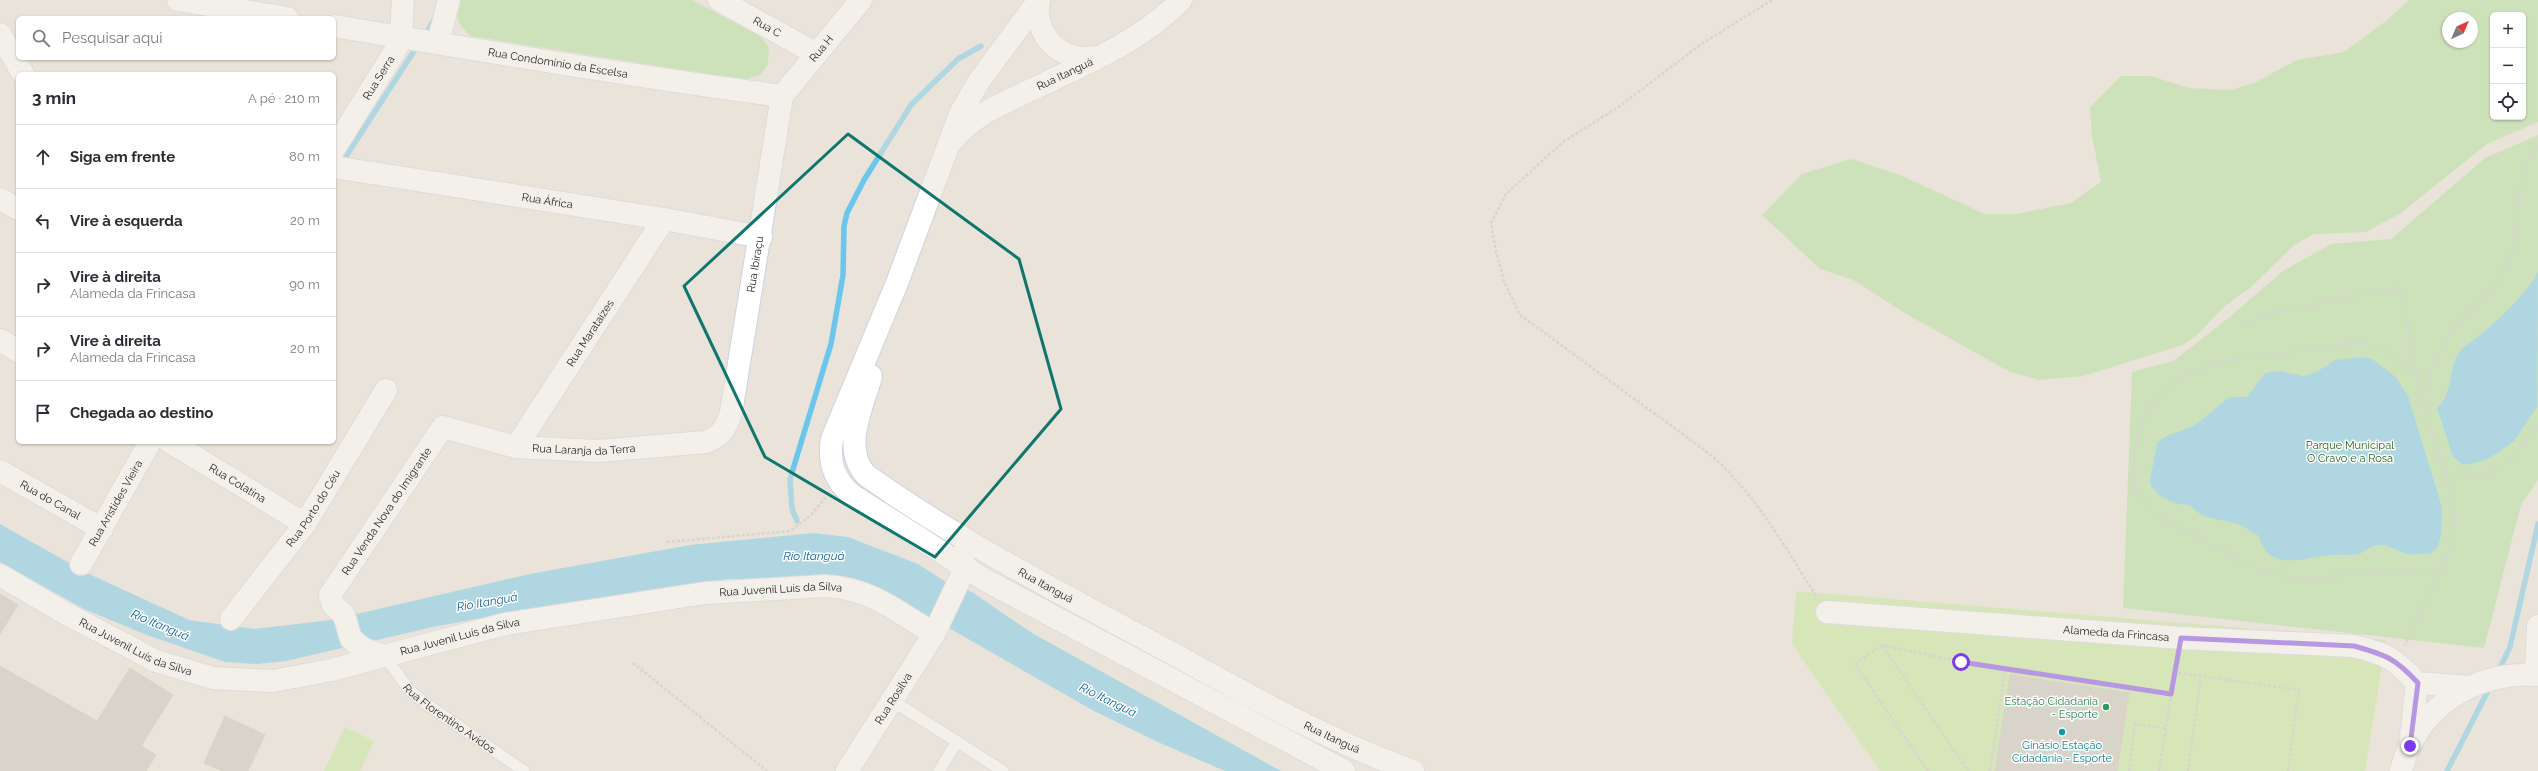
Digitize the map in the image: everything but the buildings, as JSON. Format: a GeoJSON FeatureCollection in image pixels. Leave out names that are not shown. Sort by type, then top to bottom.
{"type":"FeatureCollection","features":[{"type":"Feature","properties":{"kind":"street"},"geometry":{"type":"LineString","coordinates":[[178,0],[275,16]]}},
{"type":"Feature","properties":{"kind":"street","name":"Rua Serra"},"geometry":{"type":"LineString","coordinates":[[336,146],[395,51],[401,37],[403,0]]}},
{"type":"Feature","properties":{"kind":"street"},"geometry":{"type":"LineString","coordinates":[[438,42],[449,0]]}},
{"type":"Feature","properties":{"kind":"street","name":"Rua C"},"geometry":{"type":"LineString","coordinates":[[719,0],[815,53]]}},
{"type":"Feature","properties":{"kind":"street","name":"Rua H"},"geometry":{"type":"LineString","coordinates":[[782,96],[815,53],[861,0]]}},
{"type":"Feature","properties":{"kind":"street"},"geometry":{"type":"LineString","coordinates":[[1039,0],[1040,26],[1048,42],[1056,49],[1065,54],[1086,59],[1106,53]]}},
{"type":"Feature","properties":{"kind":"street","name":"Rua Itanguá"},"geometry":{"type":"LineString","coordinates":[[1039,0],[968,97],[948,146],[897,283],[832,439],[831,461],[838,481],[852,495],[962,576],[1027,604],[1344,771]]}},
{"type":"Feature","properties":{"kind":"street","name":"Rua Itanguá"},"geometry":{"type":"LineString","coordinates":[[948,146],[966,126],[985,112],[1106,53],[1164,15],[1181,0]]}},
{"type":"Feature","properties":{"kind":"street","name":"Rua Condomínio da Escelsa"},"geometry":{"type":"LineString","coordinates":[[336,26],[438,42],[608,72],[782,96]]}},
{"type":"Feature","properties":{"kind":"street"},"geometry":{"type":"LineString","coordinates":[[0,34],[22,72]]}},
{"type":"Feature","properties":{"kind":"street","name":"Rua Ibiraçu"},"geometry":{"type":"LineString","coordinates":[[723,432],[731,413],[761,237],[782,96]]}},
{"type":"Feature","properties":{"kind":"street","name":"Rua África"},"geometry":{"type":"LineString","coordinates":[[336,167],[664,219],[761,237]]}},
{"type":"Feature","properties":{"kind":"street"},"geometry":{"type":"LineString","coordinates":[[0,199],[16,208]]}},
{"type":"Feature","properties":{"kind":"street","name":"Rua Marataízes"},"geometry":{"type":"LineString","coordinates":[[516,447],[664,219]]}},
{"type":"Feature","properties":{"kind":"street","name":"Rua Itanguá"},"geometry":{"type":"LineString","coordinates":[[897,283],[855,434],[854,452],[856,462],[866,475],[958,536],[1080,604],[1322,734],[1357,750],[1413,771]]}},
{"type":"Feature","properties":{"kind":"street"},"geometry":{"type":"LineString","coordinates":[[0,340],[16,350]]}},
{"type":"Feature","properties":{"kind":"street","name":"Rua Porto do Céu"},"geometry":{"type":"LineString","coordinates":[[231,620],[305,524],[386,390]]}},
{"type":"Feature","properties":{"kind":"street","name":"Rua Laranja da Terra"},"geometry":{"type":"LineString","coordinates":[[443,427],[516,447],[598,451],[706,442],[716,438],[723,432]]}},
{"type":"Feature","properties":{"kind":"street","name":"Rua Venda Nova do Imigrante"},"geometry":{"type":"LineString","coordinates":[[385,656],[364,649],[351,638],[344,615],[334,605],[330,595],[443,427]]}},
{"type":"Feature","properties":{"kind":"street","name":"Rua Aristides Vieira"},"geometry":{"type":"LineString","coordinates":[[81,564],[149,444]]}},
{"type":"Feature","properties":{"kind":"street","name":"Rua Colatina"},"geometry":{"type":"LineString","coordinates":[[173,444],[305,524]]}},
{"type":"Feature","properties":{"kind":"street","name":"Rua do Canal"},"geometry":{"type":"LineString","coordinates":[[0,471],[102,529]]}},
{"type":"Feature","properties":{"kind":"street"},"geometry":{"type":"LineString","coordinates":[[958,536],[962,576]]}},
{"type":"Feature","properties":{"kind":"street","name":"Rua Juvenil Luís da Silva"},"geometry":{"type":"LineString","coordinates":[[0,574],[63,612],[156,661],[213,678],[273,681],[385,656],[505,624],[705,593],[825,586],[842,587],[869,594],[936,630]]}},
{"type":"Feature","properties":{"kind":"street","name":"Rua Rosilva"},"geometry":{"type":"LineString","coordinates":[[847,771],[893,701],[936,630],[962,576]]}},
{"type":"Feature","properties":{"kind":"street","name":"Alameda da Frincasa"},"geometry":{"type":"LineString","coordinates":[[1827,612],[2181,638],[2354,646],[2381,653],[2399,662],[2418,683]]}},
{"type":"Feature","properties":{"kind":"street"},"geometry":{"type":"LineString","coordinates":[[2401,771],[2415,736],[2432,713],[2454,695],[2469,686],[2502,676],[2537,675],[2538,626]]}},
{"type":"Feature","properties":{"kind":"street"},"geometry":{"type":"LineString","coordinates":[[2410,746],[2418,683],[2469,686]]}},
{"type":"Feature","properties":{"kind":"lane","name":"Rua Florentino Avidos"},"geometry":{"type":"LineString","coordinates":[[385,656],[409,690],[524,771]]}},
{"type":"Feature","properties":{"kind":"lane"},"geometry":{"type":"LineString","coordinates":[[893,701],[1003,771]]}},
{"type":"Feature","properties":{"kind":"lane"},"geometry":{"type":"LineString","coordinates":[[938,771],[957,742]]}},
{"type":"Feature","properties":{"kind":"path"},"geometry":{"type":"LineString","coordinates":[[1772,0],[1700,45],[1620,106],[1563,142],[1506,194],[1491,223],[1496,252],[1504,281],[1520,315],[1707,452],[1732,473],[1753,498],[1827,612]]}},
{"type":"Feature","properties":{"kind":"path"},"geometry":{"type":"LineString","coordinates":[[2422,396],[2434,361],[2446,339],[2489,292],[2504,271],[2513,245],[2524,171],[2531,154],[2538,147]]}},
{"type":"Feature","properties":{"kind":"path"},"geometry":{"type":"LineString","coordinates":[[2242,325],[2268,314],[2393,288],[2400,289],[2405,295],[2416,376],[2444,471],[2453,507],[2455,528],[2452,543],[2441,569],[2409,633],[2399,662]]}},
{"type":"Feature","properties":{"kind":"path"},"geometry":{"type":"LineString","coordinates":[[2416,376],[2387,352],[2363,342],[2220,362],[2204,367],[2188,374],[2163,390],[2150,405],[2137,442],[2135,483],[2142,501],[2155,514],[2267,573],[2304,578],[2441,569]]}},
{"type":"Feature","properties":{"kind":"path"},"geometry":{"type":"LineString","coordinates":[[2444,471],[2466,476],[2498,471],[2507,464],[2538,424]]}},
{"type":"Feature","properties":{"kind":"path"},"geometry":{"type":"LineString","coordinates":[[667,542],[790,531],[810,516],[838,481]]}},
{"type":"Feature","properties":{"kind":"path"},"geometry":{"type":"LineString","coordinates":[[2159,771],[2174,672],[2181,638]]}},
{"type":"Feature","properties":{"kind":"path"},"geometry":{"type":"LineString","coordinates":[[1928,771],[1855,664],[1882,645],[2004,670],[2171,694]]}},
{"type":"Feature","properties":{"kind":"path"},"geometry":{"type":"LineString","coordinates":[[1882,645],[1968,771]]}},
{"type":"Feature","properties":{"kind":"path"},"geometry":{"type":"LineString","coordinates":[[633,664],[767,771]]}},
{"type":"Feature","properties":{"kind":"path"},"geometry":{"type":"LineString","coordinates":[[1990,771],[2004,670]]}},
{"type":"Feature","properties":{"kind":"path"},"geometry":{"type":"LineString","coordinates":[[2174,672],[2299,690],[2288,771]]}},
{"type":"Feature","properties":{"kind":"path"},"geometry":{"type":"LineString","coordinates":[[2188,771],[2201,675]]}},
{"type":"Feature","properties":{"kind":"path"},"geometry":{"type":"LineString","coordinates":[[2130,771],[2136,724],[2165,728]]}},
{"type":"Feature","properties":{"kind":"highlighted area"},"geometry":{"type":"Polygon","coordinates":[[[848,134],[1019,259],[1061,409],[935,557],[765,457],[684,286],[848,134]]]}},
{"type":"Feature","properties":{"kind":"green space"},"geometry":{"type":"Polygon","coordinates":[[[458,0],[692,0],[760,36],[769,48],[768,64],[760,75],[745,80],[471,36],[463,29],[458,20],[458,0]]]}},
{"type":"Feature","properties":{"kind":"green space"},"geometry":{"type":"Polygon","coordinates":[[[2409,0],[2538,0],[2538,122],[2487,144],[2401,213],[2366,232],[2314,234],[2294,245],[2251,287],[2225,306],[2197,335],[2183,345],[2083,376],[2039,380],[2010,372],[1908,315],[1853,280],[1820,269],[1762,215],[1802,174],[1851,159],[1900,175],[1985,214],[2016,214],[2071,203],[2101,182],[2092,136],[2090,107],[2121,76],[2151,76],[2189,88],[2230,90],[2254,83],[2297,60],[2344,52],[2387,20],[2409,0]]]}},
{"type":"Feature","properties":{"kind":"green space","name":"Parque Municipal O Cravo e a Rosa"},"geometry":{"type":"Polygon","coordinates":[[[2538,135],[2538,480],[2521,505],[2484,648],[2123,608],[2132,372],[2173,361],[2226,320],[2283,271],[2331,244],[2391,239],[2485,158],[2538,135]]]}},
{"type":"Feature","properties":{"kind":"green space","name":"Estação Cidadania - Esporte"},"geometry":{"type":"Polygon","coordinates":[[[1796,591],[2386,640],[2365,771],[1880,771],[1792,644],[1796,591]]]}},
{"type":"Feature","properties":{"kind":"green space"},"geometry":{"type":"Polygon","coordinates":[[[345,727],[374,741],[360,771],[324,771],[345,727]]]}},
{"type":"Feature","properties":{"kind":"water"},"geometry":{"type":"Polygon","coordinates":[[[2538,272],[2537,407],[2514,441],[2498,453],[2483,461],[2463,465],[2453,457],[2437,408],[2443,402],[2446,395],[2454,364],[2461,350],[2478,337],[2512,306],[2526,290],[2538,272]]]}},
{"type":"Feature","properties":{"kind":"water"},"geometry":{"type":"Polygon","coordinates":[[[2362,357],[2372,359],[2396,377],[2408,396],[2442,507],[2441,535],[2438,547],[2431,553],[2407,554],[2389,547],[2378,545],[2356,555],[2331,555],[2299,560],[2279,559],[2271,555],[2264,548],[2259,536],[2244,527],[2235,523],[2202,515],[2190,505],[2176,504],[2160,496],[2151,486],[2150,480],[2157,443],[2166,436],[2191,427],[2229,397],[2247,397],[2265,373],[2278,371],[2303,376],[2315,373],[2335,360],[2362,357]]]}},
{"type":"Feature","properties":{"kind":"water","name":"Rio Itanguá"},"geometry":{"type":"Polygon","coordinates":[[[0,524],[87,573],[189,620],[254,629],[331,620],[530,574],[690,545],[813,533],[848,537],[918,564],[949,584],[972,592],[1032,633],[1281,771],[1225,771],[1160,743],[1094,711],[886,592],[852,580],[728,579],[547,606],[433,627],[286,661],[257,664],[225,662],[144,634],[84,609],[0,562],[0,524]]]}},
{"type":"Feature","properties":{"kind":"waterway"},"geometry":{"type":"LineString","coordinates":[[424,37],[434,20]]}},
{"type":"Feature","properties":{"kind":"waterway"},"geometry":{"type":"LineString","coordinates":[[341,164],[418,45]]}},
{"type":"Feature","properties":{"kind":"waterway"},"geometry":{"type":"LineString","coordinates":[[797,521],[792,509],[790,479],[831,344],[843,275],[844,226],[847,213],[864,180],[911,105],[958,59],[981,46]]}},
{"type":"Feature","properties":{"kind":"waterway"},"geometry":{"type":"LineString","coordinates":[[2498,672],[2510,647],[2538,524]]}},
{"type":"Feature","properties":{"kind":"waterway"},"geometry":{"type":"LineString","coordinates":[[2447,771],[2490,687]]}},
{"type":"Feature","properties":{"kind":"place","name":"Estação Cidadania - Esporte"},"geometry":{"type":"Point","coordinates":[2106,707]}},
{"type":"Feature","properties":{"kind":"place","name":"Ginásio Estação Cidadania - Esporte"},"geometry":{"type":"Point","coordinates":[2062,732]}},
{"type":"Feature","properties":{"kind":"route"},"geometry":{"type":"LineString","coordinates":[[1961,662],[2004,670],[2171,694],[2181,638],[2354,646],[2381,653],[2399,662],[2418,683],[2410,746]]}}]}
